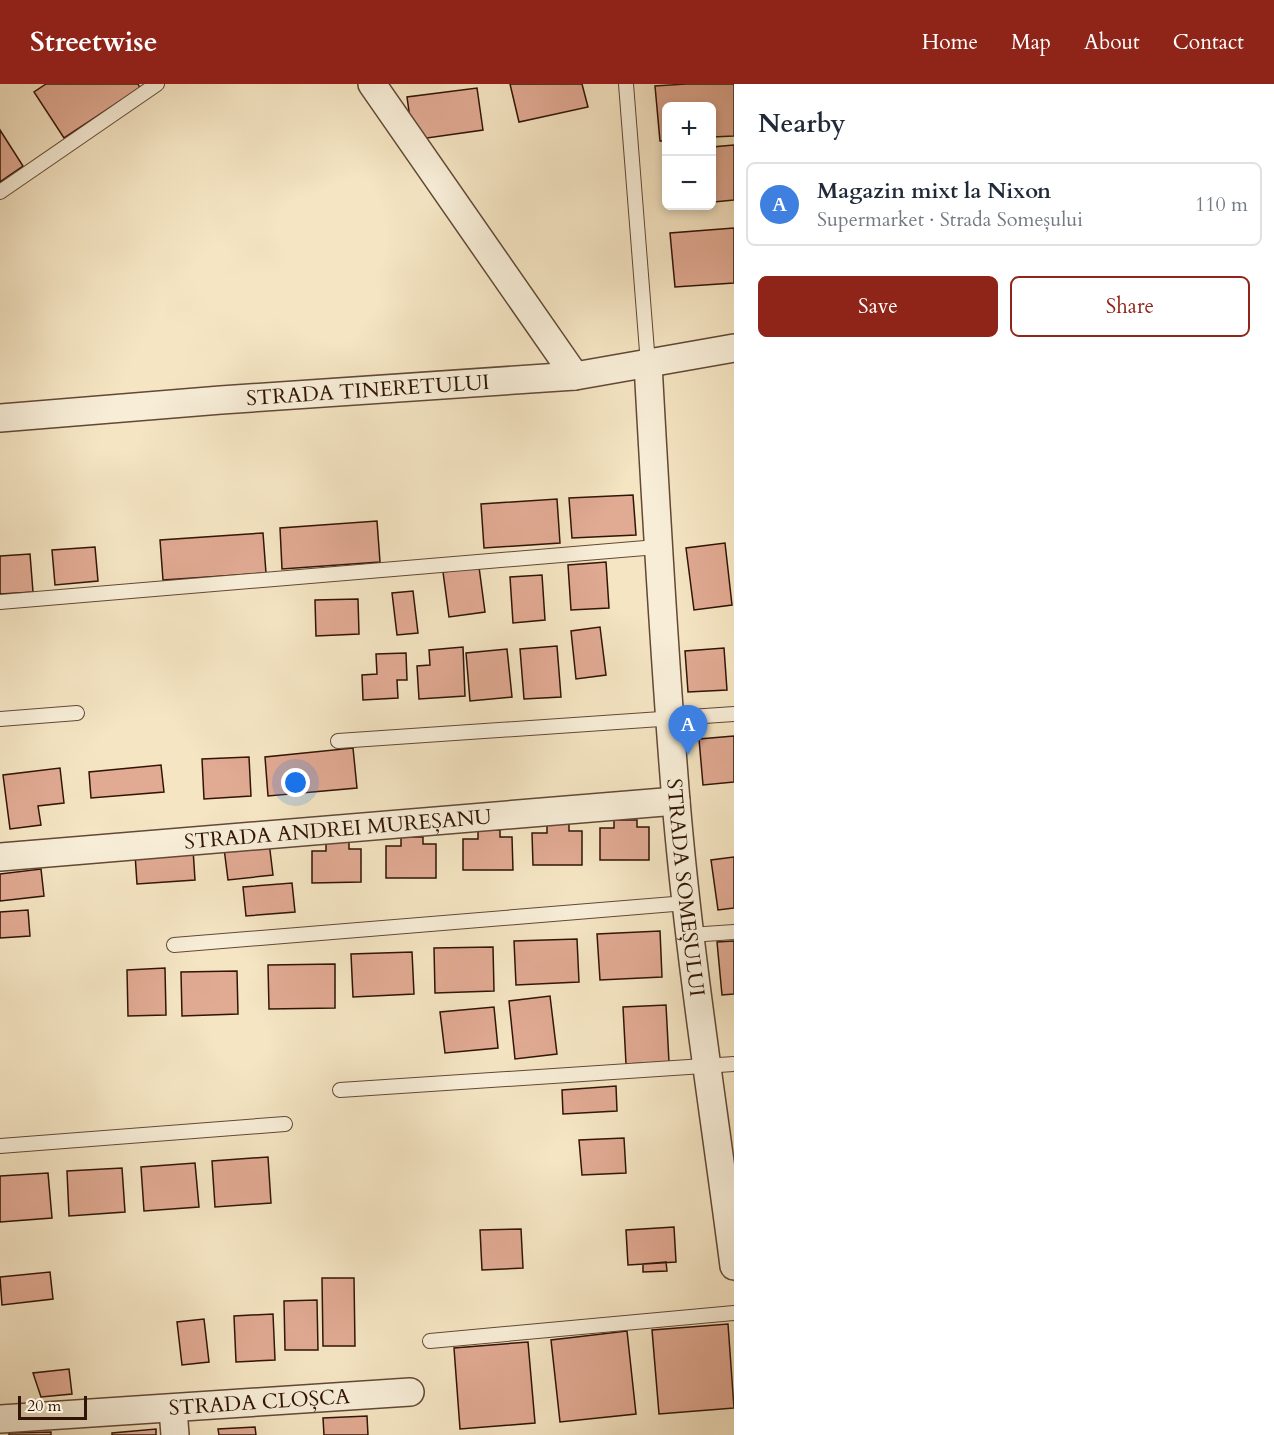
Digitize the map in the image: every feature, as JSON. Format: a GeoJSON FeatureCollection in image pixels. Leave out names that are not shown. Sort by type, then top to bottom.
{"type":"FeatureCollection","features":[{"type":"Feature","properties":{"kind":"street"},"geometry":{"type":"LineString","coordinates":[[375,85],[575,376]]}},
{"type":"Feature","properties":{"kind":"street","name":"STRADA TINERETULUI"},"geometry":{"type":"LineString","coordinates":[[0,418],[231,399],[575,376],[734,348]]}},
{"type":"Feature","properties":{"kind":"street","name":"STRADA SOMEȘULUI"},"geometry":{"type":"LineString","coordinates":[[648,364],[657,547],[676,801],[706,1066],[734,1266]]}},
{"type":"Feature","properties":{"kind":"street","name":"STRADA ANDREI MUREȘANU"},"geometry":{"type":"LineString","coordinates":[[0,858],[676,801]]}},
{"type":"Feature","properties":{"kind":"street","name":"STRADA CLOȘCA"},"geometry":{"type":"LineString","coordinates":[[0,1419],[174,1422],[410,1392]]}},
{"type":"Feature","properties":{"kind":"lane"},"geometry":{"type":"LineString","coordinates":[[0,192],[157,84]]}},
{"type":"Feature","properties":{"kind":"lane"},"geometry":{"type":"LineString","coordinates":[[626,84],[648,364]]}},
{"type":"Feature","properties":{"kind":"lane"},"geometry":{"type":"LineString","coordinates":[[0,602],[657,547]]}},
{"type":"Feature","properties":{"kind":"lane"},"geometry":{"type":"LineString","coordinates":[[0,718],[77,713]]}},
{"type":"Feature","properties":{"kind":"lane"},"geometry":{"type":"LineString","coordinates":[[338,741],[734,714]]}},
{"type":"Feature","properties":{"kind":"lane"},"geometry":{"type":"LineString","coordinates":[[174,945],[686,903]]}},
{"type":"Feature","properties":{"kind":"lane"},"geometry":{"type":"LineString","coordinates":[[690,935],[734,932]]}},
{"type":"Feature","properties":{"kind":"lane"},"geometry":{"type":"LineString","coordinates":[[340,1090],[734,1064]]}},
{"type":"Feature","properties":{"kind":"lane"},"geometry":{"type":"LineString","coordinates":[[0,1146],[285,1124]]}},
{"type":"Feature","properties":{"kind":"lane"},"geometry":{"type":"LineString","coordinates":[[430,1341],[734,1313]]}},
{"type":"Feature","properties":{"kind":"building"},"geometry":{"type":"Polygon","coordinates":[[[46,84],[138,84],[140,88],[64,138],[34,92],[46,84]]]}},
{"type":"Feature","properties":{"kind":"building"},"geometry":{"type":"Polygon","coordinates":[[[510,84],[582,84],[588,107],[519,122],[510,84]]]}},
{"type":"Feature","properties":{"kind":"building"},"geometry":{"type":"Polygon","coordinates":[[[734,84],[734,136],[716,137],[716,102],[662,102],[662,141],[660,141],[655,86],[734,84]]]}},
{"type":"Feature","properties":{"kind":"building"},"geometry":{"type":"Polygon","coordinates":[[[477,88],[483,130],[413,140],[407,97],[477,88]]]}},
{"type":"Feature","properties":{"kind":"building"},"geometry":{"type":"Polygon","coordinates":[[[0,130],[23,166],[0,182],[0,130]]]}},
{"type":"Feature","properties":{"kind":"building"},"geometry":{"type":"Polygon","coordinates":[[[734,145],[734,200],[716,202],[716,147],[734,145]]]}},
{"type":"Feature","properties":{"kind":"building"},"geometry":{"type":"Polygon","coordinates":[[[734,228],[734,283],[675,287],[670,233],[734,228]]]}},
{"type":"Feature","properties":{"kind":"building"},"geometry":{"type":"Polygon","coordinates":[[[633,495],[636,535],[572,538],[569,498],[633,495]]]}},
{"type":"Feature","properties":{"kind":"building"},"geometry":{"type":"Polygon","coordinates":[[[557,499],[560,543],[484,548],[481,504],[557,499]]]}},
{"type":"Feature","properties":{"kind":"building"},"geometry":{"type":"Polygon","coordinates":[[[377,521],[380,562],[282,569],[280,528],[377,521]]]}},
{"type":"Feature","properties":{"kind":"building"},"geometry":{"type":"Polygon","coordinates":[[[263,533],[266,573],[163,580],[160,540],[263,533]]]}},
{"type":"Feature","properties":{"kind":"building"},"geometry":{"type":"Polygon","coordinates":[[[725,543],[732,605],[694,610],[686,548],[725,543]]]}},
{"type":"Feature","properties":{"kind":"building"},"geometry":{"type":"Polygon","coordinates":[[[95,547],[98,581],[55,585],[52,550],[95,547]]]}},
{"type":"Feature","properties":{"kind":"building"},"geometry":{"type":"Polygon","coordinates":[[[30,554],[33,592],[0,594],[0,556],[30,554]]]}},
{"type":"Feature","properties":{"kind":"building"},"geometry":{"type":"Polygon","coordinates":[[[606,562],[609,608],[571,610],[568,565],[606,562]]]}},
{"type":"Feature","properties":{"kind":"building"},"geometry":{"type":"Polygon","coordinates":[[[479,567],[485,612],[449,617],[443,572],[479,567]]]}},
{"type":"Feature","properties":{"kind":"building"},"geometry":{"type":"Polygon","coordinates":[[[542,575],[545,620],[513,623],[510,577],[542,575]]]}},
{"type":"Feature","properties":{"kind":"building"},"geometry":{"type":"Polygon","coordinates":[[[413,591],[418,633],[397,635],[392,593],[413,591]]]}},
{"type":"Feature","properties":{"kind":"building"},"geometry":{"type":"Polygon","coordinates":[[[358,599],[359,634],[316,636],[315,600],[358,599]]]}},
{"type":"Feature","properties":{"kind":"building"},"geometry":{"type":"Polygon","coordinates":[[[600,627],[606,675],[576,679],[571,631],[600,627]]]}},
{"type":"Feature","properties":{"kind":"building"},"geometry":{"type":"Polygon","coordinates":[[[557,646],[561,697],[524,699],[520,649],[557,646]]]}},
{"type":"Feature","properties":{"kind":"building"},"geometry":{"type":"Polygon","coordinates":[[[463,647],[465,696],[419,699],[417,666],[430,665],[429,650],[463,647]]]}},
{"type":"Feature","properties":{"kind":"building"},"geometry":{"type":"Polygon","coordinates":[[[724,648],[727,690],[688,692],[685,651],[724,648]]]}},
{"type":"Feature","properties":{"kind":"building"},"geometry":{"type":"Polygon","coordinates":[[[507,649],[512,697],[470,701],[466,653],[507,649]]]}},
{"type":"Feature","properties":{"kind":"building"},"geometry":{"type":"Polygon","coordinates":[[[406,653],[407,680],[397,680],[398,698],[363,700],[362,675],[377,674],[376,654],[406,653]]]}},
{"type":"Feature","properties":{"kind":"building"},"geometry":{"type":"Polygon","coordinates":[[[734,736],[734,782],[703,785],[699,739],[734,736]]]}},
{"type":"Feature","properties":{"kind":"building"},"geometry":{"type":"Polygon","coordinates":[[[353,748],[357,788],[268,796],[265,757],[353,748]]]}},
{"type":"Feature","properties":{"kind":"building"},"geometry":{"type":"Polygon","coordinates":[[[249,757],[251,796],[204,799],[202,759],[249,757]]]}},
{"type":"Feature","properties":{"kind":"building"},"geometry":{"type":"Polygon","coordinates":[[[161,765],[164,792],[91,798],[89,772],[161,765]]]}},
{"type":"Feature","properties":{"kind":"building"},"geometry":{"type":"Polygon","coordinates":[[[60,768],[64,803],[38,806],[41,825],[10,829],[3,775],[60,768]]]}},
{"type":"Feature","properties":{"kind":"building"},"geometry":{"type":"Polygon","coordinates":[[[614,820],[637,820],[637,827],[649,827],[649,860],[600,860],[600,828],[614,828],[614,820]]]}},
{"type":"Feature","properties":{"kind":"building"},"geometry":{"type":"Polygon","coordinates":[[[547,824],[569,824],[569,831],[582,831],[582,865],[533,865],[532,833],[547,833],[547,824]]]}},
{"type":"Feature","properties":{"kind":"building"},"geometry":{"type":"Polygon","coordinates":[[[478,830],[500,830],[500,837],[512,837],[513,870],[463,870],[463,839],[478,839],[478,830]]]}},
{"type":"Feature","properties":{"kind":"building"},"geometry":{"type":"Polygon","coordinates":[[[401,837],[423,837],[423,844],[436,844],[436,878],[386,878],[386,846],[401,846],[401,837]]]}},
{"type":"Feature","properties":{"kind":"building"},"geometry":{"type":"Polygon","coordinates":[[[269,842],[273,875],[228,880],[224,848],[269,842]]]}},
{"type":"Feature","properties":{"kind":"building"},"geometry":{"type":"Polygon","coordinates":[[[326,842],[349,842],[349,849],[361,849],[361,882],[312,883],[312,851],[326,851],[326,842]]]}},
{"type":"Feature","properties":{"kind":"building"},"geometry":{"type":"Polygon","coordinates":[[[193,849],[195,880],[137,884],[135,854],[193,849]]]}},
{"type":"Feature","properties":{"kind":"building"},"geometry":{"type":"Polygon","coordinates":[[[734,857],[734,908],[718,910],[711,860],[734,857]]]}},
{"type":"Feature","properties":{"kind":"building"},"geometry":{"type":"Polygon","coordinates":[[[41,869],[44,896],[0,901],[0,874],[41,869]]]}},
{"type":"Feature","properties":{"kind":"building"},"geometry":{"type":"Polygon","coordinates":[[[292,883],[295,912],[246,916],[243,887],[292,883]]]}},
{"type":"Feature","properties":{"kind":"building"},"geometry":{"type":"Polygon","coordinates":[[[28,910],[30,936],[0,938],[0,912],[28,910]]]}},
{"type":"Feature","properties":{"kind":"building"},"geometry":{"type":"Polygon","coordinates":[[[660,931],[662,977],[600,980],[597,934],[660,931]]]}},
{"type":"Feature","properties":{"kind":"building"},"geometry":{"type":"Polygon","coordinates":[[[577,939],[579,982],[516,985],[514,941],[577,939]]]}},
{"type":"Feature","properties":{"kind":"building"},"geometry":{"type":"Polygon","coordinates":[[[734,941],[734,994],[722,995],[717,942],[734,941]]]}},
{"type":"Feature","properties":{"kind":"building"},"geometry":{"type":"Polygon","coordinates":[[[493,947],[494,991],[435,993],[434,948],[493,947]]]}},
{"type":"Feature","properties":{"kind":"building"},"geometry":{"type":"Polygon","coordinates":[[[412,952],[414,994],[353,997],[351,954],[412,952]]]}},
{"type":"Feature","properties":{"kind":"building"},"geometry":{"type":"Polygon","coordinates":[[[335,964],[335,1008],[269,1009],[268,965],[335,964]]]}},
{"type":"Feature","properties":{"kind":"building"},"geometry":{"type":"Polygon","coordinates":[[[165,968],[166,1015],[128,1016],[127,970],[165,968]]]}},
{"type":"Feature","properties":{"kind":"building"},"geometry":{"type":"Polygon","coordinates":[[[237,971],[238,1014],[182,1016],[181,972],[237,971]]]}},
{"type":"Feature","properties":{"kind":"building"},"geometry":{"type":"Polygon","coordinates":[[[550,996],[557,1054],[515,1059],[509,1001],[550,996]]]}},
{"type":"Feature","properties":{"kind":"building"},"geometry":{"type":"Polygon","coordinates":[[[666,1005],[669,1062],[626,1064],[623,1007],[666,1005]]]}},
{"type":"Feature","properties":{"kind":"building"},"geometry":{"type":"Polygon","coordinates":[[[494,1007],[498,1048],[445,1053],[440,1012],[494,1007]]]}},
{"type":"Feature","properties":{"kind":"building"},"geometry":{"type":"Polygon","coordinates":[[[616,1086],[617,1111],[563,1114],[562,1090],[616,1086]]]}},
{"type":"Feature","properties":{"kind":"building"},"geometry":{"type":"Polygon","coordinates":[[[624,1138],[626,1173],[582,1175],[579,1140],[624,1138]]]}},
{"type":"Feature","properties":{"kind":"building"},"geometry":{"type":"Polygon","coordinates":[[[268,1157],[271,1203],[215,1207],[212,1161],[268,1157]]]}},
{"type":"Feature","properties":{"kind":"building"},"geometry":{"type":"Polygon","coordinates":[[[195,1163],[199,1207],[144,1211],[141,1167],[195,1163]]]}},
{"type":"Feature","properties":{"kind":"building"},"geometry":{"type":"Polygon","coordinates":[[[122,1168],[125,1212],[69,1216],[67,1171],[122,1168]]]}},
{"type":"Feature","properties":{"kind":"building"},"geometry":{"type":"Polygon","coordinates":[[[48,1173],[52,1218],[0,1222],[0,1176],[48,1173]]]}},
{"type":"Feature","properties":{"kind":"building"},"geometry":{"type":"Polygon","coordinates":[[[674,1227],[676,1262],[628,1265],[626,1230],[674,1227]]]}},
{"type":"Feature","properties":{"kind":"building"},"geometry":{"type":"Polygon","coordinates":[[[521,1229],[523,1268],[482,1270],[480,1230],[521,1229]]]}},
{"type":"Feature","properties":{"kind":"building"},"geometry":{"type":"Polygon","coordinates":[[[666,1262],[667,1271],[643,1272],[643,1264],[666,1262]]]}},
{"type":"Feature","properties":{"kind":"building"},"geometry":{"type":"Polygon","coordinates":[[[50,1272],[53,1299],[2,1305],[0,1277],[50,1272]]]}},
{"type":"Feature","properties":{"kind":"building"},"geometry":{"type":"Polygon","coordinates":[[[322,1278],[354,1278],[355,1346],[323,1346],[322,1278]]]}},
{"type":"Feature","properties":{"kind":"building"},"geometry":{"type":"Polygon","coordinates":[[[317,1300],[318,1350],[285,1350],[284,1301],[317,1300]]]}},
{"type":"Feature","properties":{"kind":"building"},"geometry":{"type":"Polygon","coordinates":[[[273,1314],[275,1360],[236,1362],[234,1316],[273,1314]]]}},
{"type":"Feature","properties":{"kind":"building"},"geometry":{"type":"Polygon","coordinates":[[[204,1319],[209,1362],[182,1365],[177,1322],[204,1319]]]}},
{"type":"Feature","properties":{"kind":"building"},"geometry":{"type":"Polygon","coordinates":[[[728,1324],[734,1408],[659,1414],[652,1330],[728,1324]]]}},
{"type":"Feature","properties":{"kind":"building"},"geometry":{"type":"Polygon","coordinates":[[[627,1331],[636,1414],[560,1422],[551,1340],[627,1331]]]}},
{"type":"Feature","properties":{"kind":"building"},"geometry":{"type":"Polygon","coordinates":[[[528,1342],[535,1423],[460,1429],[454,1348],[528,1342]]]}},
{"type":"Feature","properties":{"kind":"building"},"geometry":{"type":"Polygon","coordinates":[[[69,1369],[72,1394],[41,1397],[33,1373],[69,1369]]]}},
{"type":"Feature","properties":{"kind":"building"},"geometry":{"type":"Polygon","coordinates":[[[367,1416],[368,1435],[324,1435],[323,1418],[367,1416]]]}},
{"type":"Feature","properties":{"kind":"building"},"geometry":{"type":"Polygon","coordinates":[[[255,1427],[256,1435],[219,1435],[218,1429],[255,1427]]]}},
{"type":"Feature","properties":{"kind":"building"},"geometry":{"type":"Polygon","coordinates":[[[156,1429],[156,1435],[112,1435],[112,1433],[156,1429]]]}},
{"type":"Feature","properties":{"kind":"building"},"geometry":{"type":"Polygon","coordinates":[[[51,1432],[51,1435],[9,1435],[9,1433],[51,1432]]]}},
{"type":"Feature","properties":{"kind":"place","name":"Magazin mixt la Nixon"},"geometry":{"type":"Point","coordinates":[688,755]}}]}
